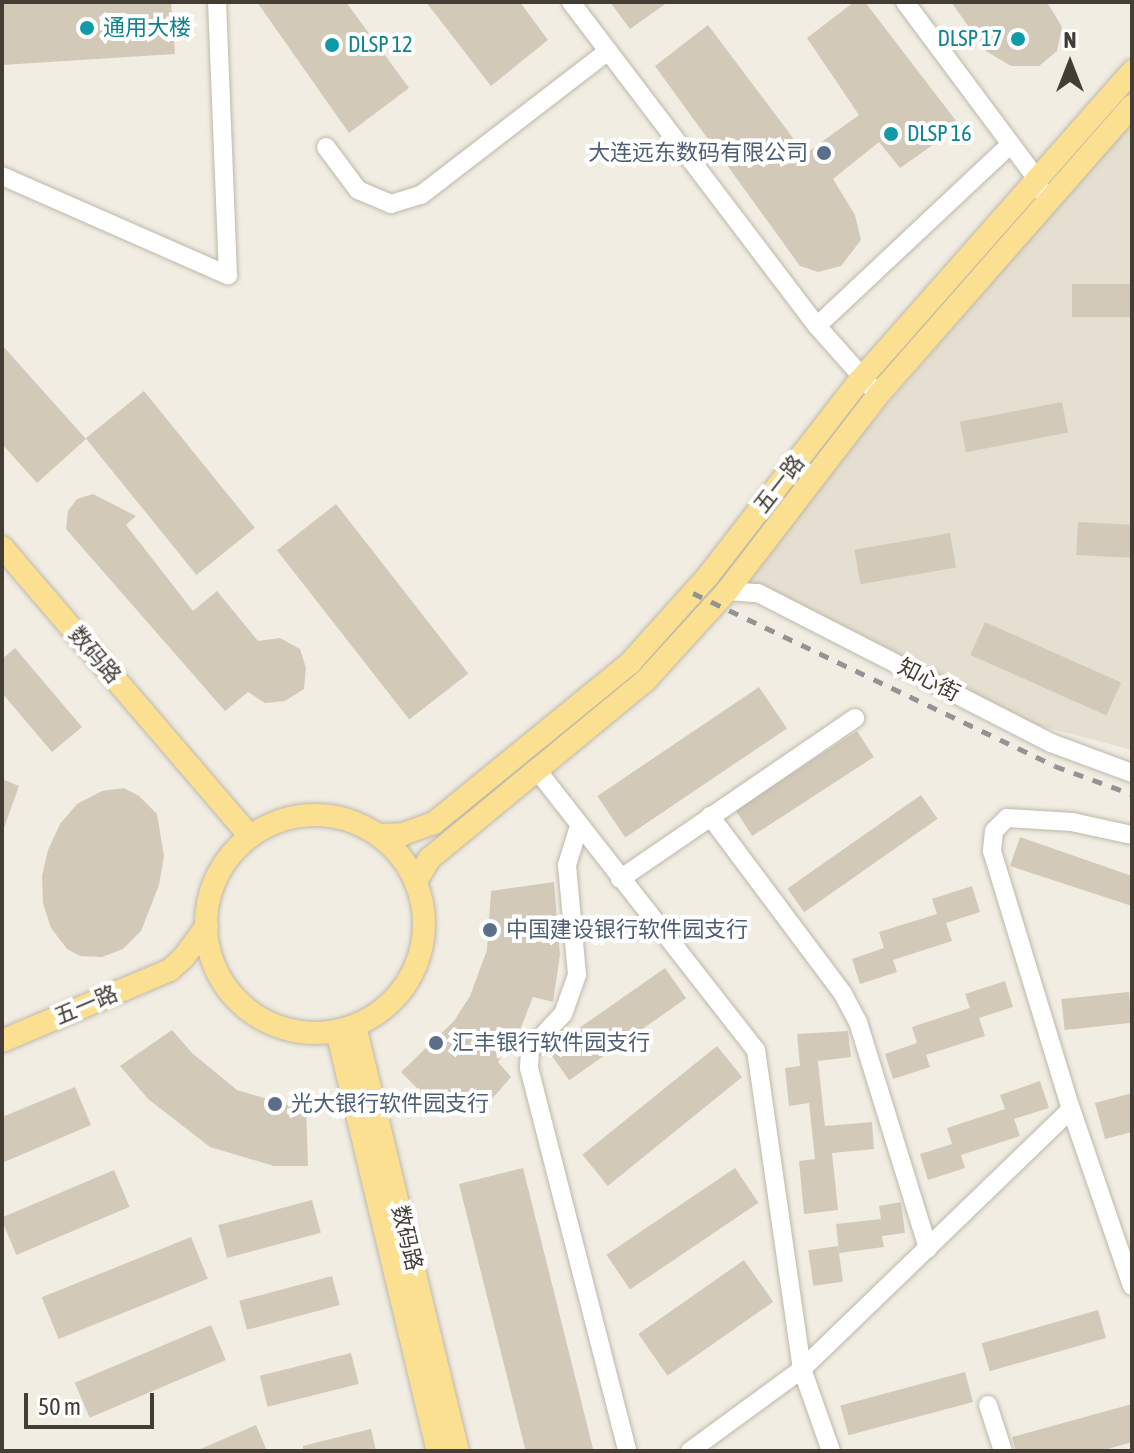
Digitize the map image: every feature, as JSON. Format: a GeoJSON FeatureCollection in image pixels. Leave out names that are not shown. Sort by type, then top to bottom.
{"type":"FeatureCollection","features":[{"type":"Feature","properties":{"kind":"main road","name":"五一路"},"geometry":{"type":"LineString","coordinates":[[379,835],[403,834],[434,823],[630,663],[708,576],[862,377],[1132,71]]}},
{"type":"Feature","properties":{"kind":"main road","name":"五一路"},"geometry":{"type":"LineString","coordinates":[[416,881],[429,859],[646,680],[727,591],[878,395],[1132,106]]}},
{"type":"Feature","properties":{"kind":"main road","name":"数码路"},"geometry":{"type":"LineString","coordinates":[[2,547],[250,836]]}},
{"type":"Feature","properties":{"kind":"main road"},"geometry":{"type":"LineString","coordinates":[[170,970],[209,972],[224,983],[250,1012],[278,1027],[309,1034],[346,1028],[376,1016],[404,990],[421,956],[425,918],[416,881],[401,855],[379,835],[348,820],[314,815],[281,821],[250,836],[230,855],[216,879],[207,906],[212,961],[224,983]]}},
{"type":"Feature","properties":{"kind":"main road"},"geometry":{"type":"LineString","coordinates":[[170,970],[207,925]]}},
{"type":"Feature","properties":{"kind":"main road","name":"五一路"},"geometry":{"type":"LineString","coordinates":[[2,1041],[170,970]]}},
{"type":"Feature","properties":{"kind":"main road","name":"数码路"},"geometry":{"type":"LineString","coordinates":[[346,1028],[438,1451]]}},
{"type":"Feature","properties":{"kind":"main road","name":"数码路"},"geometry":{"type":"LineString","coordinates":[[346,1028],[458,1451]]}},
{"type":"Feature","properties":{"kind":"street"},"geometry":{"type":"LineString","coordinates":[[2,176],[228,275],[217,2]]}},
{"type":"Feature","properties":{"kind":"street"},"geometry":{"type":"LineString","coordinates":[[571,2],[817,326],[878,395]]}},
{"type":"Feature","properties":{"kind":"street"},"geometry":{"type":"LineString","coordinates":[[905,2],[1036,178],[1045,202]]}},
{"type":"Feature","properties":{"kind":"street"},"geometry":{"type":"LineString","coordinates":[[326,147],[358,190],[391,204],[421,195],[608,51]]}},
{"type":"Feature","properties":{"kind":"street"},"geometry":{"type":"LineString","coordinates":[[817,326],[1010,145]]}},
{"type":"Feature","properties":{"kind":"street","name":"知心街"},"geometry":{"type":"LineString","coordinates":[[727,591],[758,593],[1051,743],[1132,773]]}},
{"type":"Feature","properties":{"kind":"street"},"geometry":{"type":"LineString","coordinates":[[620,879],[855,718]]}},
{"type":"Feature","properties":{"kind":"street"},"geometry":{"type":"LineString","coordinates":[[537,770],[756,1050],[802,1369],[831,1451]]}},
{"type":"Feature","properties":{"kind":"street"},"geometry":{"type":"LineString","coordinates":[[710,816],[843,994],[858,1022],[928,1248]]}},
{"type":"Feature","properties":{"kind":"street"},"geometry":{"type":"LineString","coordinates":[[1132,835],[1072,822],[1007,818],[994,831],[992,851],[1071,1109],[1132,1286]]}},
{"type":"Feature","properties":{"kind":"street"},"geometry":{"type":"LineString","coordinates":[[579,826],[567,865],[577,975],[563,1014],[530,1049],[529,1068],[627,1451]]}},
{"type":"Feature","properties":{"kind":"street"},"geometry":{"type":"LineString","coordinates":[[690,1451],[802,1369],[1071,1109]]}},
{"type":"Feature","properties":{"kind":"street"},"geometry":{"type":"LineString","coordinates":[[988,1405],[1003,1451]]}},
{"type":"Feature","properties":{"kind":"shaded area"},"geometry":{"type":"Polygon","coordinates":[[[1132,119],[1132,750],[991,713],[758,593],[727,591],[1132,119]]]}},
{"type":"Feature","properties":{"kind":"building","name":"通用大楼"},"geometry":{"type":"Polygon","coordinates":[[[2,2],[171,2],[175,54],[2,65],[2,2]]]}},
{"type":"Feature","properties":{"kind":"building","name":"DLSP 12"},"geometry":{"type":"Polygon","coordinates":[[[257,2],[346,2],[409,88],[349,133],[257,2]]]}},
{"type":"Feature","properties":{"kind":"building","name":"DLSP 12"},"geometry":{"type":"Polygon","coordinates":[[[426,2],[520,2],[548,40],[491,86],[426,2]]]}},
{"type":"Feature","properties":{"kind":"building"},"geometry":{"type":"Polygon","coordinates":[[[610,2],[668,2],[630,29],[610,2]]]}},
{"type":"Feature","properties":{"kind":"building","name":"DLSP 16"},"geometry":{"type":"Polygon","coordinates":[[[854,2],[865,2],[960,126],[900,168],[879,142],[833,179],[855,215],[861,240],[841,266],[818,272],[800,266],[655,66],[708,25],[805,154],[859,115],[807,38],[854,2]]]}},
{"type":"Feature","properties":{"kind":"building","name":"DLSP 17"},"geometry":{"type":"Polygon","coordinates":[[[951,2],[1047,2],[1062,27],[1057,51],[1039,66],[1011,66],[986,51],[951,2]]]}},
{"type":"Feature","properties":{"kind":"building"},"geometry":{"type":"Polygon","coordinates":[[[1072,284],[1132,284],[1132,317],[1072,317],[1072,284]]]}},
{"type":"Feature","properties":{"kind":"building"},"geometry":{"type":"Polygon","coordinates":[[[2,345],[86,439],[37,483],[2,444],[2,345]]]}},
{"type":"Feature","properties":{"kind":"building"},"geometry":{"type":"Polygon","coordinates":[[[144,391],[255,528],[196,575],[86,438],[144,391]]]}},
{"type":"Feature","properties":{"kind":"building"},"geometry":{"type":"Polygon","coordinates":[[[1062,402],[1068,432],[966,452],[960,422],[1062,402]]]}},
{"type":"Feature","properties":{"kind":"building"},"geometry":{"type":"Polygon","coordinates":[[[93,494],[136,516],[126,525],[193,611],[217,591],[258,641],[280,638],[300,649],[306,668],[304,689],[285,701],[265,703],[248,692],[225,711],[66,529],[68,511],[77,499],[93,494]]]}},
{"type":"Feature","properties":{"kind":"building"},"geometry":{"type":"Polygon","coordinates":[[[336,504],[468,673],[409,720],[277,550],[336,504]]]}},
{"type":"Feature","properties":{"kind":"building"},"geometry":{"type":"Polygon","coordinates":[[[1078,522],[1132,525],[1130,558],[1076,555],[1078,522]]]}},
{"type":"Feature","properties":{"kind":"building"},"geometry":{"type":"Polygon","coordinates":[[[950,533],[956,567],[861,584],[854,550],[950,533]]]}},
{"type":"Feature","properties":{"kind":"building"},"geometry":{"type":"Polygon","coordinates":[[[985,622],[1121,683],[1106,715],[970,655],[985,622]]]}},
{"type":"Feature","properties":{"kind":"building"},"geometry":{"type":"Polygon","coordinates":[[[15,648],[82,727],[52,752],[2,693],[2,659],[15,648]]]}},
{"type":"Feature","properties":{"kind":"building"},"geometry":{"type":"Polygon","coordinates":[[[759,687],[787,728],[625,837],[597,796],[759,687]]]}},
{"type":"Feature","properties":{"kind":"building"},"geometry":{"type":"Polygon","coordinates":[[[857,731],[874,757],[752,836],[735,810],[857,731]]]}},
{"type":"Feature","properties":{"kind":"building"},"geometry":{"type":"Polygon","coordinates":[[[2,779],[19,786],[4,828],[2,827],[2,779]]]}},
{"type":"Feature","properties":{"kind":"building"},"geometry":{"type":"Polygon","coordinates":[[[124,788],[139,796],[157,814],[164,856],[159,885],[141,931],[123,949],[102,957],[80,956],[67,949],[51,928],[43,903],[42,876],[48,850],[60,824],[77,804],[102,791],[124,788]]]}},
{"type":"Feature","properties":{"kind":"building"},"geometry":{"type":"Polygon","coordinates":[[[921,795],[938,819],[804,912],[787,888],[921,795]]]}},
{"type":"Feature","properties":{"kind":"building"},"geometry":{"type":"Polygon","coordinates":[[[1020,837],[1132,876],[1132,906],[1010,866],[1020,837]]]}},
{"type":"Feature","properties":{"kind":"building"},"geometry":{"type":"Polygon","coordinates":[[[554,882],[560,955],[553,1002],[533,997],[520,1030],[498,1062],[511,1077],[477,1116],[456,1094],[437,1108],[401,1072],[454,1021],[470,996],[487,950],[491,891],[554,882]]]}},
{"type":"Feature","properties":{"kind":"building"},"geometry":{"type":"Polygon","coordinates":[[[972,886],[980,912],[946,923],[952,941],[893,960],[897,972],[860,984],[852,959],[884,948],[879,932],[937,914],[932,899],[972,886]]]}},
{"type":"Feature","properties":{"kind":"building"},"geometry":{"type":"Polygon","coordinates":[[[665,968],[686,998],[569,1080],[548,1050],[665,968]]]}},
{"type":"Feature","properties":{"kind":"building"},"geometry":{"type":"Polygon","coordinates":[[[1005,981],[1013,1007],[979,1018],[985,1036],[926,1055],[930,1067],[893,1079],[885,1054],[917,1043],[912,1027],[970,1008],[965,994],[1005,981]]]}},
{"type":"Feature","properties":{"kind":"building"},"geometry":{"type":"Polygon","coordinates":[[[1129,992],[1132,1023],[1065,1030],[1061,999],[1129,992]]]}},
{"type":"Feature","properties":{"kind":"building"},"geometry":{"type":"Polygon","coordinates":[[[172,1030],[192,1053],[237,1090],[287,1105],[306,1106],[308,1166],[274,1166],[210,1147],[148,1099],[120,1066],[172,1030]]]}},
{"type":"Feature","properties":{"kind":"building"},"geometry":{"type":"Polygon","coordinates":[[[848,1031],[851,1057],[818,1061],[825,1126],[872,1122],[874,1149],[832,1153],[838,1210],[804,1214],[799,1161],[815,1159],[809,1103],[789,1106],[785,1068],[800,1066],[797,1034],[848,1031]]]}},
{"type":"Feature","properties":{"kind":"building"},"geometry":{"type":"Polygon","coordinates":[[[717,1046],[742,1077],[608,1186],[583,1155],[717,1046]]]}},
{"type":"Feature","properties":{"kind":"building"},"geometry":{"type":"Polygon","coordinates":[[[1040,1081],[1049,1108],[1014,1119],[1020,1136],[961,1155],[965,1168],[928,1180],[920,1154],[952,1144],[947,1128],[1005,1109],[1000,1095],[1040,1081]]]}},
{"type":"Feature","properties":{"kind":"building"},"geometry":{"type":"Polygon","coordinates":[[[75,1087],[91,1125],[2,1163],[2,1117],[75,1087]]]}},
{"type":"Feature","properties":{"kind":"building"},"geometry":{"type":"Polygon","coordinates":[[[1132,1093],[1132,1132],[1105,1139],[1095,1103],[1132,1093]]]}},
{"type":"Feature","properties":{"kind":"building"},"geometry":{"type":"Polygon","coordinates":[[[523,1168],[594,1451],[526,1451],[459,1184],[523,1168]]]}},
{"type":"Feature","properties":{"kind":"building"},"geometry":{"type":"Polygon","coordinates":[[[735,1168],[758,1203],[630,1289],[606,1255],[735,1168]]]}},
{"type":"Feature","properties":{"kind":"building"},"geometry":{"type":"Polygon","coordinates":[[[114,1170],[130,1207],[16,1255],[2,1218],[114,1170]]]}},
{"type":"Feature","properties":{"kind":"building"},"geometry":{"type":"Polygon","coordinates":[[[312,1200],[321,1233],[227,1258],[218,1225],[312,1200]]]}},
{"type":"Feature","properties":{"kind":"building"},"geometry":{"type":"Polygon","coordinates":[[[901,1202],[905,1233],[882,1236],[884,1247],[839,1253],[836,1224],[881,1219],[879,1206],[901,1202]]]}},
{"type":"Feature","properties":{"kind":"building"},"geometry":{"type":"Polygon","coordinates":[[[191,1237],[208,1279],[59,1339],[42,1297],[191,1237]]]}},
{"type":"Feature","properties":{"kind":"building"},"geometry":{"type":"Polygon","coordinates":[[[838,1246],[843,1282],[813,1286],[808,1250],[838,1246]]]}},
{"type":"Feature","properties":{"kind":"building"},"geometry":{"type":"Polygon","coordinates":[[[744,1260],[773,1302],[668,1376],[638,1334],[744,1260]]]}},
{"type":"Feature","properties":{"kind":"building"},"geometry":{"type":"Polygon","coordinates":[[[332,1276],[340,1305],[247,1330],[239,1301],[332,1276]]]}},
{"type":"Feature","properties":{"kind":"building"},"geometry":{"type":"Polygon","coordinates":[[[1098,1310],[1106,1338],[990,1371],[982,1343],[1098,1310]]]}},
{"type":"Feature","properties":{"kind":"building"},"geometry":{"type":"Polygon","coordinates":[[[211,1325],[226,1360],[90,1418],[75,1383],[211,1325]]]}},
{"type":"Feature","properties":{"kind":"building"},"geometry":{"type":"Polygon","coordinates":[[[351,1353],[359,1384],[268,1407],[260,1376],[351,1353]]]}},
{"type":"Feature","properties":{"kind":"building"},"geometry":{"type":"Polygon","coordinates":[[[965,1372],[973,1402],[848,1435],[840,1405],[965,1372]]]}},
{"type":"Feature","properties":{"kind":"building"},"geometry":{"type":"Polygon","coordinates":[[[1132,1404],[1132,1442],[1101,1451],[1016,1451],[1012,1437],[1132,1404]]]}},
{"type":"Feature","properties":{"kind":"building"},"geometry":{"type":"Polygon","coordinates":[[[256,1425],[267,1451],[196,1451],[256,1425]]]}},
{"type":"Feature","properties":{"kind":"building"},"geometry":{"type":"Polygon","coordinates":[[[371,1429],[376,1451],[303,1451],[303,1446],[371,1429]]]}},
{"type":"Feature","properties":{"kind":"railway"},"geometry":{"type":"LineString","coordinates":[[693,593],[1055,766],[1132,794]]}},
{"type":"Feature","properties":{"kind":"place","name":"通用大楼"},"geometry":{"type":"Point","coordinates":[87,28]}},
{"type":"Feature","properties":{"kind":"place","name":"DLSP 17"},"geometry":{"type":"Point","coordinates":[1018,39]}},
{"type":"Feature","properties":{"kind":"place","name":"DLSP 12"},"geometry":{"type":"Point","coordinates":[332,45]}},
{"type":"Feature","properties":{"kind":"place","name":"DLSP 16"},"geometry":{"type":"Point","coordinates":[891,134]}},
{"type":"Feature","properties":{"kind":"place","name":"大连远东数码有限公司"},"geometry":{"type":"Point","coordinates":[824,153]}},
{"type":"Feature","properties":{"kind":"place","name":"中国建设银行软件园支行"},"geometry":{"type":"Point","coordinates":[490,930]}},
{"type":"Feature","properties":{"kind":"place","name":"汇丰银行软件园支行"},"geometry":{"type":"Point","coordinates":[436,1043]}},
{"type":"Feature","properties":{"kind":"place","name":"光大银行软件园支行"},"geometry":{"type":"Point","coordinates":[275,1104]}}]}
